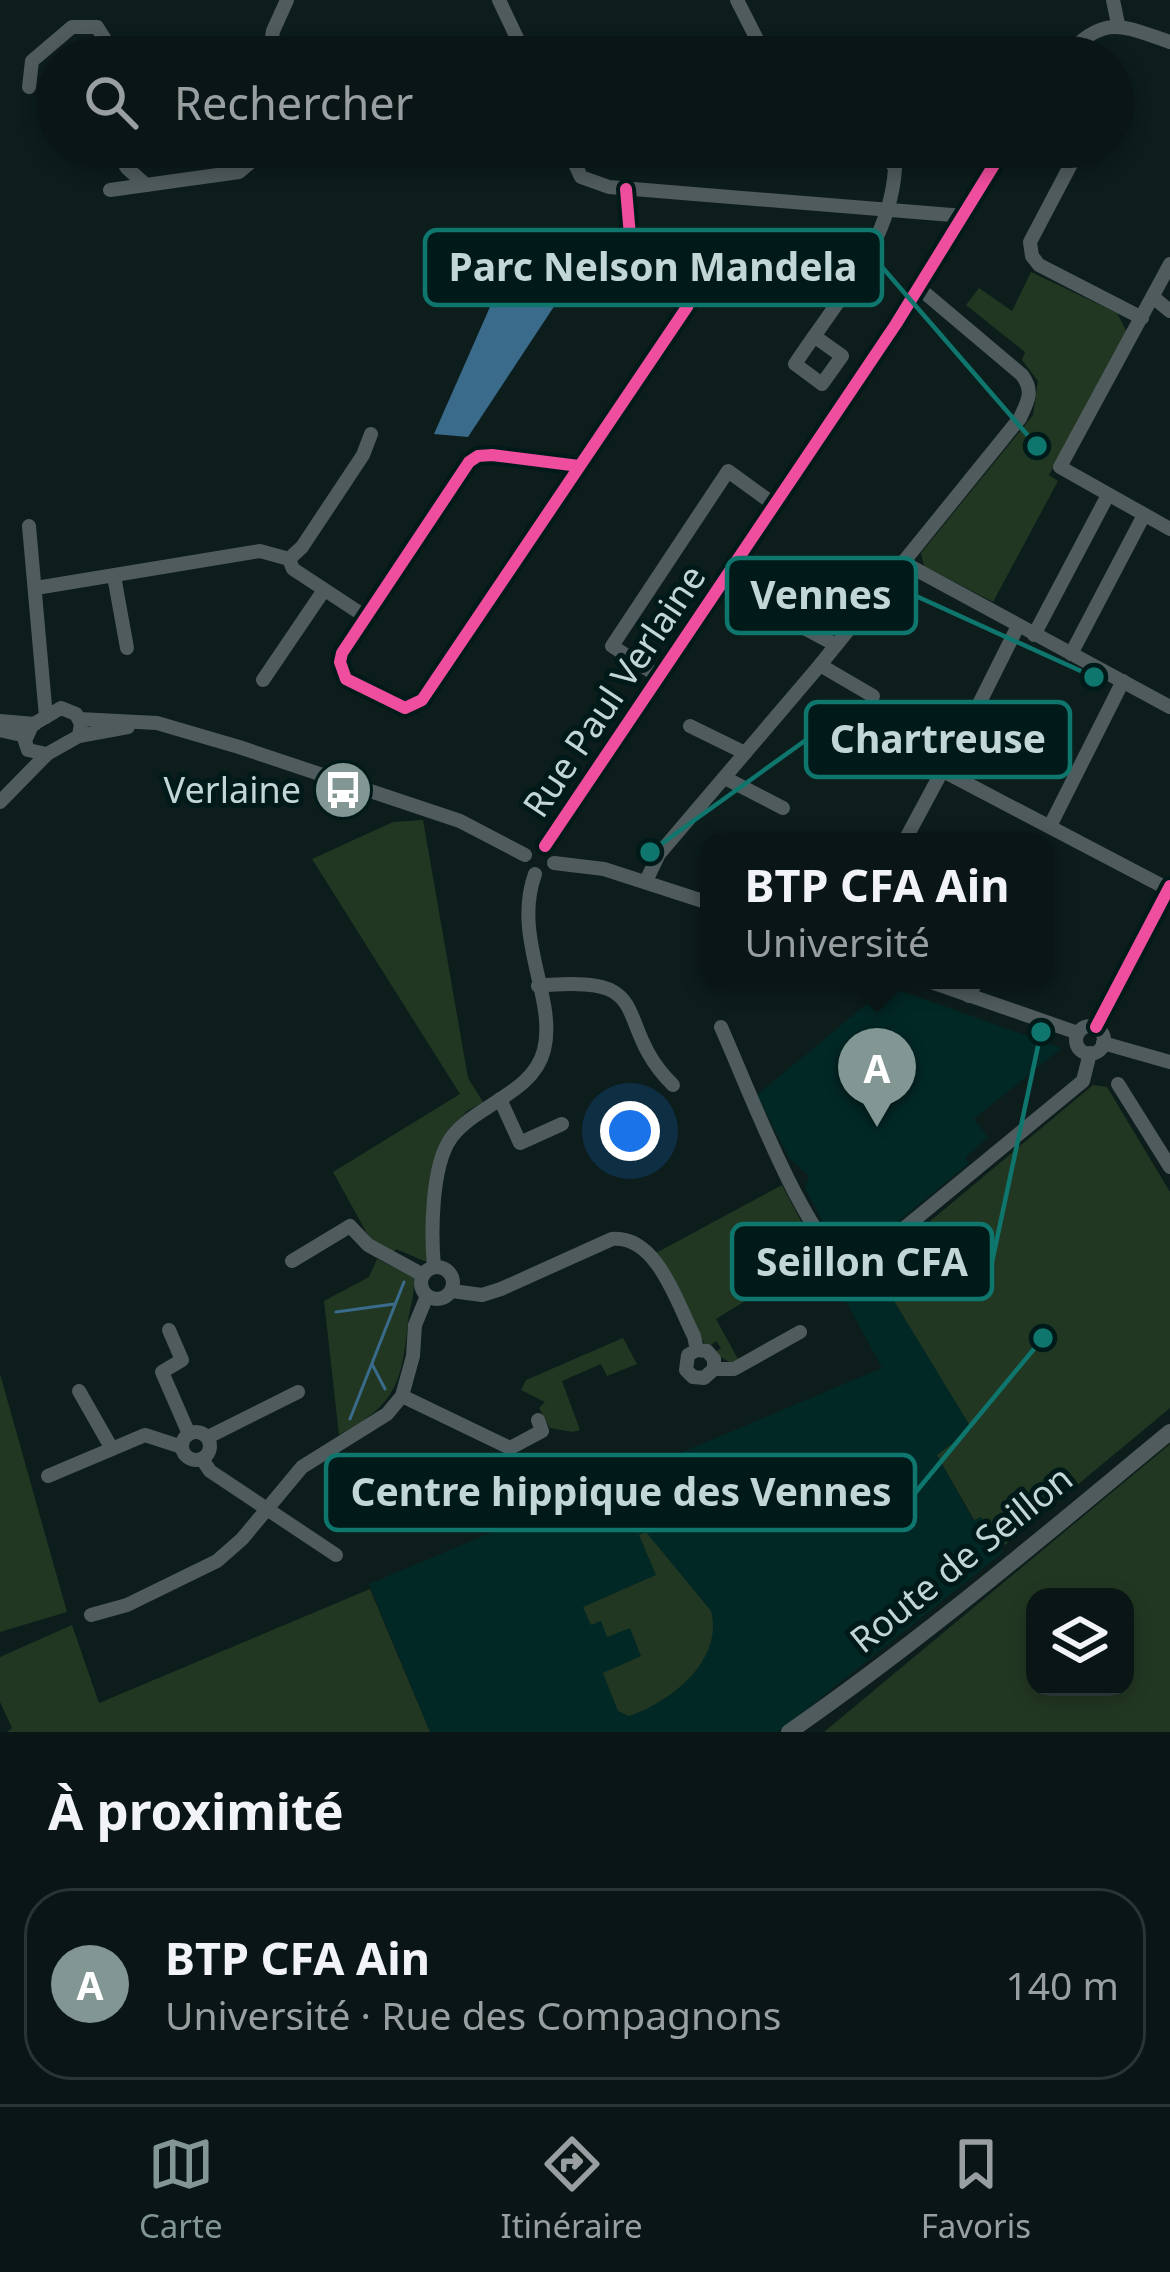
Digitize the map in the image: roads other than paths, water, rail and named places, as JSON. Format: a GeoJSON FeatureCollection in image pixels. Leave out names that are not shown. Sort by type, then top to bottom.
{"type":"FeatureCollection","features":[{"type":"Feature","properties":{"kind":"street"},"geometry":{"type":"LineString","coordinates":[[273,36],[286,0]]}},
{"type":"Feature","properties":{"kind":"street"},"geometry":{"type":"LineString","coordinates":[[500,0],[516,36]]}},
{"type":"Feature","properties":{"kind":"street"},"geometry":{"type":"LineString","coordinates":[[736,0],[755,36]]}},
{"type":"Feature","properties":{"kind":"street"},"geometry":{"type":"LineString","coordinates":[[1113,0],[1118,25]]}},
{"type":"Feature","properties":{"kind":"street"},"geometry":{"type":"LineString","coordinates":[[1085,36],[1099,27],[1118,25],[1170,42]]}},
{"type":"Feature","properties":{"kind":"street"},"geometry":{"type":"LineString","coordinates":[[62,36],[72,27],[97,27],[102,36]]}},
{"type":"Feature","properties":{"kind":"street"},"geometry":{"type":"LineString","coordinates":[[29,87],[36,58]]}},
{"type":"Feature","properties":{"kind":"street"},"geometry":{"type":"LineString","coordinates":[[127,168],[146,185]]}},
{"type":"Feature","properties":{"kind":"street"},"geometry":{"type":"LineString","coordinates":[[110,190],[244,168]]}},
{"type":"Feature","properties":{"kind":"street"},"geometry":{"type":"LineString","coordinates":[[577,168],[581,177],[626,189],[964,216]]}},
{"type":"Feature","properties":{"kind":"street"},"geometry":{"type":"LineString","coordinates":[[814,335],[877,241],[889,210],[895,168]]}},
{"type":"Feature","properties":{"kind":"street","name":"Rue Paul Verlaine"},"geometry":{"type":"LineString","coordinates":[[545,846],[661,679],[919,288],[993,168]]}},
{"type":"Feature","properties":{"kind":"street"},"geometry":{"type":"LineString","coordinates":[[1069,168],[1030,242],[1031,256],[1039,265],[1142,318]]}},
{"type":"Feature","properties":{"kind":"street"},"geometry":{"type":"LineString","coordinates":[[626,189],[630,236]]}},
{"type":"Feature","properties":{"kind":"street"},"geometry":{"type":"LineString","coordinates":[[611,246],[630,236]]}},
{"type":"Feature","properties":{"kind":"street"},"geometry":{"type":"LineString","coordinates":[[630,236],[695,264],[754,269]]}},
{"type":"Feature","properties":{"kind":"street"},"geometry":{"type":"LineString","coordinates":[[579,466],[478,456],[470,462],[343,653],[341,672],[346,679],[395,705],[415,706],[579,466],[687,307],[697,285],[695,264]]}},
{"type":"Feature","properties":{"kind":"street"},"geometry":{"type":"LineString","coordinates":[[1170,264],[1060,467],[1170,529]]}},
{"type":"Feature","properties":{"kind":"street"},"geometry":{"type":"LineString","coordinates":[[646,881],[659,854],[904,563],[1020,418],[1030,398],[1030,385],[1022,375],[919,288]]}},
{"type":"Feature","properties":{"kind":"street"},"geometry":{"type":"LineString","coordinates":[[1153,298],[1170,311]]}},
{"type":"Feature","properties":{"kind":"street"},"geometry":{"type":"LineString","coordinates":[[289,559],[302,547],[363,455],[371,434]]}},
{"type":"Feature","properties":{"kind":"street"},"geometry":{"type":"LineString","coordinates":[[661,679],[606,643],[728,470],[775,505]]}},
{"type":"Feature","properties":{"kind":"street"},"geometry":{"type":"LineString","coordinates":[[1034,635],[1108,495]]}},
{"type":"Feature","properties":{"kind":"street"},"geometry":{"type":"LineString","coordinates":[[1071,654],[1144,515]]}},
{"type":"Feature","properties":{"kind":"street"},"geometry":{"type":"LineString","coordinates":[[29,526],[40,656],[36,726],[26,746],[39,753]]}},
{"type":"Feature","properties":{"kind":"street"},"geometry":{"type":"LineString","coordinates":[[36,588],[260,550],[289,559]]}},
{"type":"Feature","properties":{"kind":"street"},"geometry":{"type":"LineString","coordinates":[[289,559],[293,569],[366,617]]}},
{"type":"Feature","properties":{"kind":"street"},"geometry":{"type":"LineString","coordinates":[[904,563],[1170,707]]}},
{"type":"Feature","properties":{"kind":"street"},"geometry":{"type":"LineString","coordinates":[[114,576],[127,648]]}},
{"type":"Feature","properties":{"kind":"street"},"geometry":{"type":"LineString","coordinates":[[262,680],[324,590]]}},
{"type":"Feature","properties":{"kind":"street"},"geometry":{"type":"LineString","coordinates":[[771,610],[836,645]]}},
{"type":"Feature","properties":{"kind":"street"},"geometry":{"type":"LineString","coordinates":[[909,833],[946,772],[1018,626]]}},
{"type":"Feature","properties":{"kind":"street"},"geometry":{"type":"LineString","coordinates":[[40,656],[61,708]]}},
{"type":"Feature","properties":{"kind":"street"},"geometry":{"type":"LineString","coordinates":[[820,665],[873,696]]}},
{"type":"Feature","properties":{"kind":"street"},"geometry":{"type":"LineString","coordinates":[[1050,826],[1123,682]]}},
{"type":"Feature","properties":{"kind":"street"},"geometry":{"type":"LineString","coordinates":[[0,730],[36,726],[61,708],[72,710],[80,719],[79,736]]}},
{"type":"Feature","properties":{"kind":"street"},"geometry":{"type":"LineString","coordinates":[[80,719],[157,723],[418,806],[487,832],[525,855]]}},
{"type":"Feature","properties":{"kind":"street"},"geometry":{"type":"LineString","coordinates":[[0,721],[36,726]]}},
{"type":"Feature","properties":{"kind":"street"},"geometry":{"type":"LineString","coordinates":[[6,797],[39,753],[79,736],[157,723]]}},
{"type":"Feature","properties":{"kind":"street"},"geometry":{"type":"LineString","coordinates":[[690,726],[745,753]]}},
{"type":"Feature","properties":{"kind":"street"},"geometry":{"type":"LineString","coordinates":[[946,772],[1170,888],[1096,1027]]}},
{"type":"Feature","properties":{"kind":"street"},"geometry":{"type":"LineString","coordinates":[[725,778],[783,808]]}},
{"type":"Feature","properties":{"kind":"street"},"geometry":{"type":"LineString","coordinates":[[536,845],[545,846],[554,863],[545,874],[536,874],[525,865],[525,855],[536,845]]}},
{"type":"Feature","properties":{"kind":"street"},"geometry":{"type":"LineString","coordinates":[[554,863],[604,869],[700,900]]}},
{"type":"Feature","properties":{"kind":"street"},"geometry":{"type":"LineString","coordinates":[[292,1261],[350,1226],[368,1245],[428,1271],[449,1272],[452,1291],[443,1298],[427,1295],[421,1287],[428,1271],[444,1152],[459,1129],[530,1074],[545,1046],[528,912],[536,874]]}},
{"type":"Feature","properties":{"kind":"street"},"geometry":{"type":"LineString","coordinates":[[538,986],[579,982],[611,986],[623,998],[660,1071],[673,1085]]}},
{"type":"Feature","properties":{"kind":"street"},"geometry":{"type":"LineString","coordinates":[[950,989],[1078,1033]]}},
{"type":"Feature","properties":{"kind":"street"},"geometry":{"type":"LineString","coordinates":[[969,996],[972,989]]}},
{"type":"Feature","properties":{"kind":"street"},"geometry":{"type":"LineString","coordinates":[[1090,1053],[1078,1046],[1078,1033],[1086,1026],[1102,1032],[1103,1043]]}},
{"type":"Feature","properties":{"kind":"street"},"geometry":{"type":"LineString","coordinates":[[721,1027],[790,1177],[829,1251],[845,1268],[862,1263],[1083,1081],[1090,1053],[1103,1043]]}},
{"type":"Feature","properties":{"kind":"street"},"geometry":{"type":"LineString","coordinates":[[1103,1043],[1170,1061]]}},
{"type":"Feature","properties":{"kind":"street"},"geometry":{"type":"LineString","coordinates":[[1118,1084],[1170,1167]]}},
{"type":"Feature","properties":{"kind":"street"},"geometry":{"type":"LineString","coordinates":[[500,1099],[520,1143],[562,1124]]}},
{"type":"Feature","properties":{"kind":"street"},"geometry":{"type":"LineString","coordinates":[[452,1291],[482,1295],[623,1238],[652,1256],[697,1350]]}},
{"type":"Feature","properties":{"kind":"street"},"geometry":{"type":"LineString","coordinates":[[91,1615],[128,1605],[217,1562],[302,1467],[377,1423],[402,1396],[427,1295]]}},
{"type":"Feature","properties":{"kind":"street"},"geometry":{"type":"LineString","coordinates":[[169,1330],[182,1360],[162,1372],[188,1457],[202,1459],[210,1471],[336,1555]]}},
{"type":"Feature","properties":{"kind":"street"},"geometry":{"type":"LineString","coordinates":[[697,1350],[686,1360],[688,1383],[714,1369],[734,1369],[800,1332]]}},
{"type":"Feature","properties":{"kind":"street"},"geometry":{"type":"LineString","coordinates":[[697,1350],[711,1354],[714,1369]]}},
{"type":"Feature","properties":{"kind":"street"},"geometry":{"type":"LineString","coordinates":[[79,1390],[112,1449]]}},
{"type":"Feature","properties":{"kind":"street"},"geometry":{"type":"LineString","coordinates":[[208,1437],[298,1392]]}},
{"type":"Feature","properties":{"kind":"street"},"geometry":{"type":"LineString","coordinates":[[402,1396],[510,1448],[542,1431],[538,1420]]}},
{"type":"Feature","properties":{"kind":"street"},"geometry":{"type":"LineString","coordinates":[[48,1476],[146,1435],[185,1440],[199,1432],[208,1437]]}},
{"type":"Feature","properties":{"kind":"street","name":"Route de Seillon"},"geometry":{"type":"LineString","coordinates":[[789,1732],[856,1686],[1170,1432]]}},
{"type":"Feature","properties":{"kind":"street"},"geometry":{"type":"LineString","coordinates":[[202,1459],[209,1451],[208,1437]]}},
{"type":"Feature","properties":{"kind":"water"},"geometry":{"type":"Polygon","coordinates":[[[546,231],[584,261],[468,437],[434,434],[497,291],[546,231]]]}},
{"type":"Feature","properties":{"kind":"waterway"},"geometry":{"type":"LineString","coordinates":[[350,1419],[404,1282]]}},
{"type":"Feature","properties":{"kind":"waterway"},"geometry":{"type":"LineString","coordinates":[[336,1312],[394,1304]]}},
{"type":"Feature","properties":{"kind":"waterway"},"geometry":{"type":"LineString","coordinates":[[372,1364],[385,1389]]}},
{"type":"Feature","properties":{"kind":"place","name":"Parc Nelson Mandela"},"geometry":{"type":"Point","coordinates":[1037,446]}},
{"type":"Feature","properties":{"kind":"place","name":"Vennes"},"geometry":{"type":"Point","coordinates":[1094,677]}},
{"type":"Feature","properties":{"kind":"place","name":"Verlaine"},"geometry":{"type":"Point","coordinates":[343,790]}},
{"type":"Feature","properties":{"kind":"place","name":"Chartreuse"},"geometry":{"type":"Point","coordinates":[650,852]}},
{"type":"Feature","properties":{"kind":"place","name":"Seillon CFA"},"geometry":{"type":"Point","coordinates":[1041,1032]}},
{"type":"Feature","properties":{"kind":"place","name":"BTP CFA Ain"},"geometry":{"type":"Point","coordinates":[877,1127]}},
{"type":"Feature","properties":{"kind":"place","name":"Centre hippique des Vennes"},"geometry":{"type":"Point","coordinates":[1043,1338]}}]}
